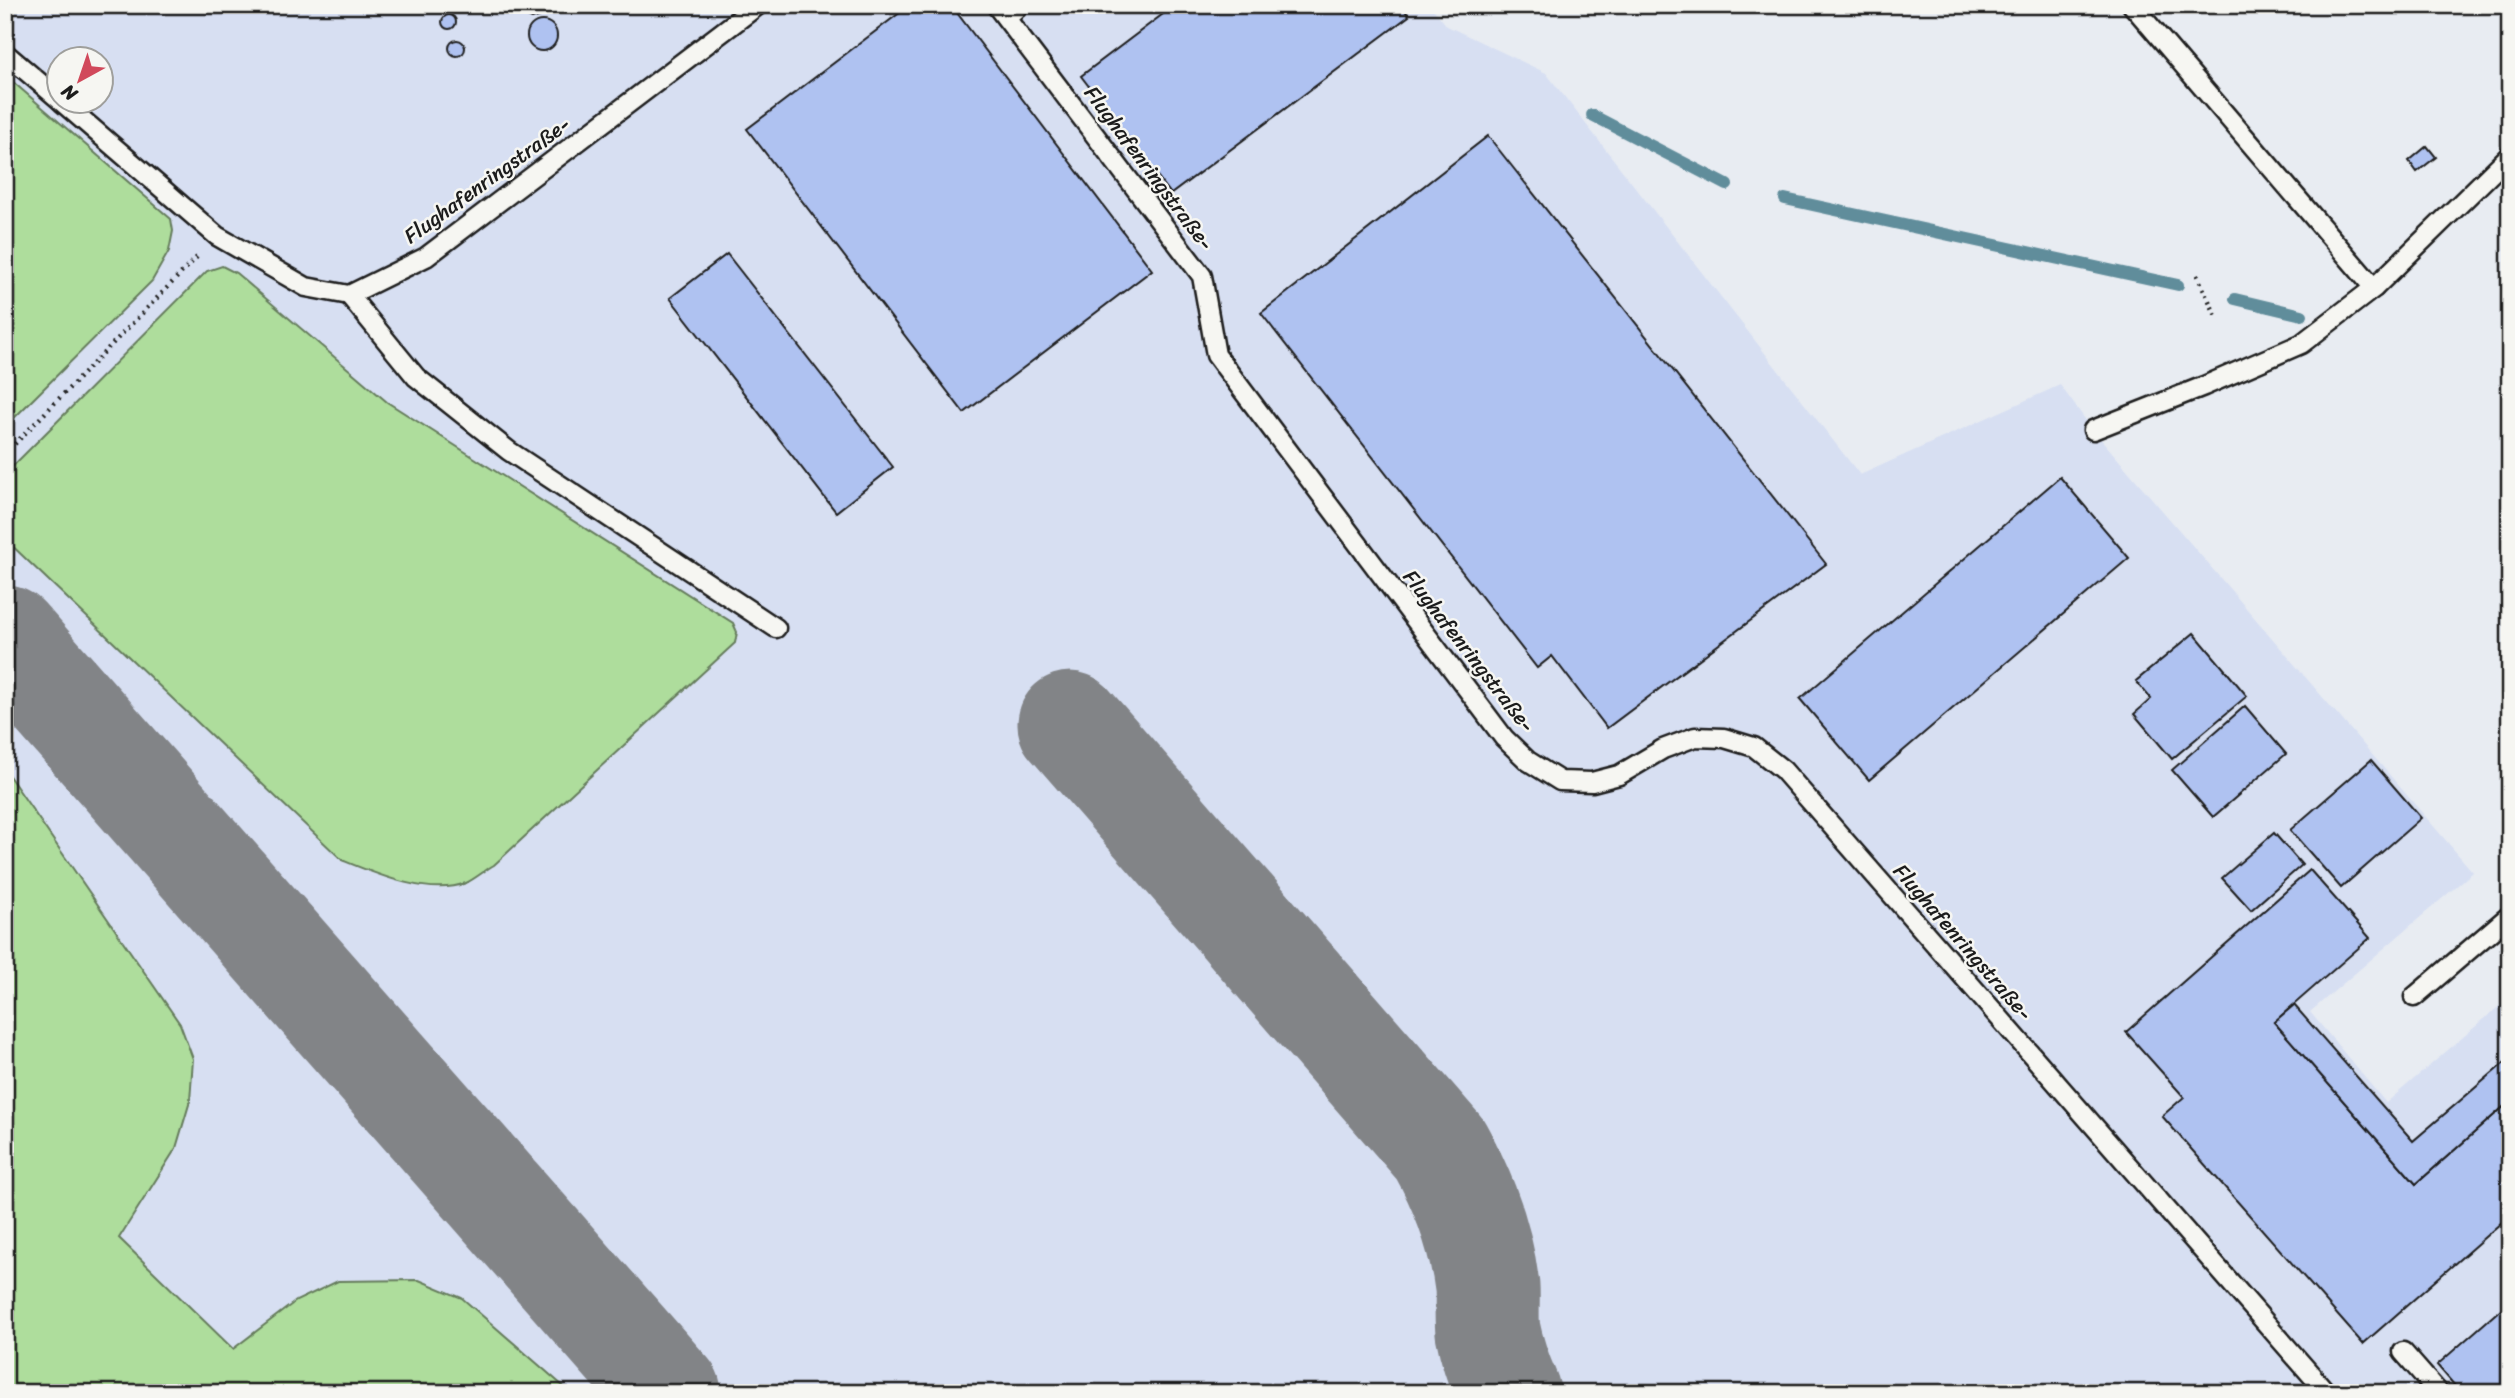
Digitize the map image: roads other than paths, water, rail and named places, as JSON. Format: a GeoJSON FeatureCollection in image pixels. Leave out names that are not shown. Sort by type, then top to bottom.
{"type":"FeatureCollection","features":[{"type":"Feature","properties":{"kind":"lane","name":"Flughafenringstraße-"},"geometry":{"type":"LineString","coordinates":[[349,295],[426,257],[758,5]]}},
{"type":"Feature","properties":{"kind":"lane"},"geometry":{"type":"LineString","coordinates":[[2132,5],[2374,288]]}},
{"type":"Feature","properties":{"kind":"lane","name":"Flughafenringstraße-"},"geometry":{"type":"LineString","coordinates":[[1007,9],[1202,276],[1216,355],[1504,738],[1528,761],[1560,781],[1592,782],[1619,775],[1663,749],[1695,737],[1724,738],[1754,747],[1783,770],[2327,1393]]}},
{"type":"Feature","properties":{"kind":"lane"},"geometry":{"type":"LineString","coordinates":[[5,53],[46,88]]}},
{"type":"Feature","properties":{"kind":"lane"},"geometry":{"type":"LineString","coordinates":[[78,116],[217,236],[306,287],[349,295],[416,377],[509,451],[776,628]]}},
{"type":"Feature","properties":{"kind":"lane"},"geometry":{"type":"LineString","coordinates":[[2093,430],[2301,344],[2374,288],[2510,155]]}},
{"type":"Feature","properties":{"kind":"lane"},"geometry":{"type":"LineString","coordinates":[[2414,997],[2510,915]]}},
{"type":"Feature","properties":{"kind":"lane"},"geometry":{"type":"LineString","coordinates":[[2403,1352],[2439,1393]]}},
{"type":"Feature","properties":{"kind":"waterway"},"geometry":{"type":"LineString","coordinates":[[1592,115],[1727,185]]}},
{"type":"Feature","properties":{"kind":"waterway"},"geometry":{"type":"LineString","coordinates":[[1785,199],[2178,285]]}},
{"type":"Feature","properties":{"kind":"waterway"},"geometry":{"type":"LineString","coordinates":[[2235,299],[2302,315]]}}]}
